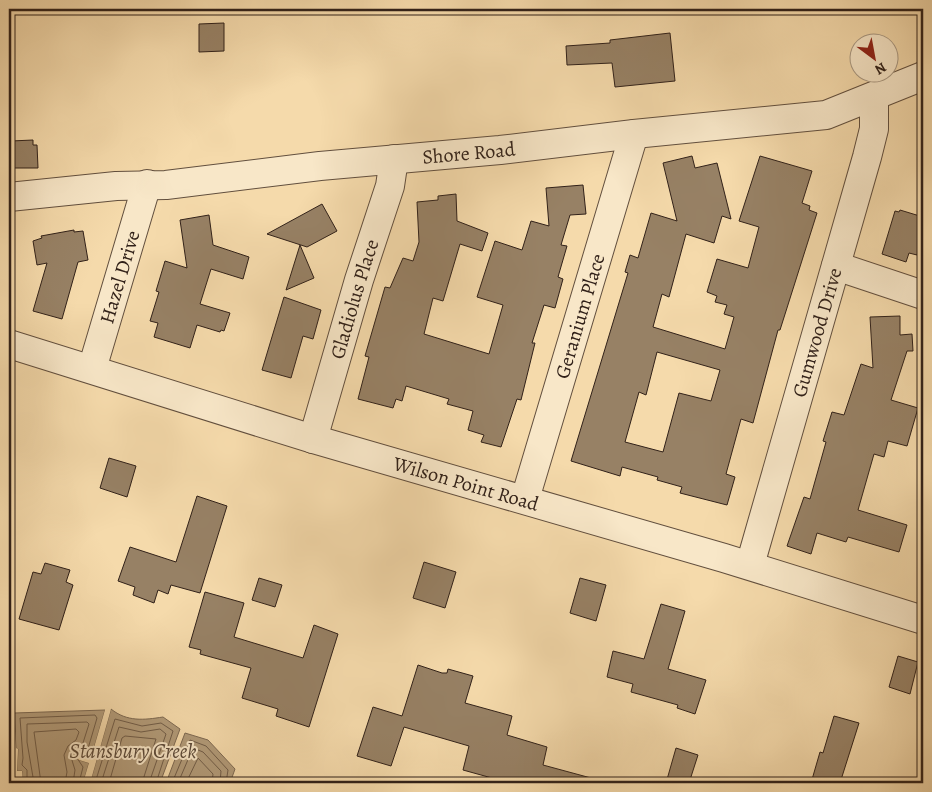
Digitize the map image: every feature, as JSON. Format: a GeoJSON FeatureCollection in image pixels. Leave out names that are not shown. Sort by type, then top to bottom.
{"type":"FeatureCollection","features":[{"type":"Feature","properties":{"kind":"street","name":"Shore Road"},"geometry":{"type":"LineString","coordinates":[[9,197],[147,184],[166,185],[394,159],[510,149],[634,134],[826,115],[874,98],[923,76]]}},
{"type":"Feature","properties":{"kind":"street","name":"Gumwood Drive"},"geometry":{"type":"LineString","coordinates":[[750,565],[874,129],[874,98]]}},
{"type":"Feature","properties":{"kind":"street","name":"Geranium Place"},"geometry":{"type":"LineString","coordinates":[[524,498],[634,134]]}},
{"type":"Feature","properties":{"kind":"street","name":"Gladiolus Place"},"geometry":{"type":"LineString","coordinates":[[314,439],[359,280],[390,186],[394,159]]}},
{"type":"Feature","properties":{"kind":"street","name":"Hazel Drive"},"geometry":{"type":"LineString","coordinates":[[92,370],[147,184]]}},
{"type":"Feature","properties":{"kind":"street"},"geometry":{"type":"LineString","coordinates":[[836,266],[923,295]]}},
{"type":"Feature","properties":{"kind":"street","name":"Wilson Point Road"},"geometry":{"type":"LineString","coordinates":[[9,344],[314,439],[524,498],[750,565],[923,620]]}},
{"type":"Feature","properties":{"kind":"water","name":"Stansbury Creek"},"geometry":{"type":"Polygon","coordinates":[[[111,709],[129,718],[163,717],[180,729],[160,783],[90,783],[111,709]]]}},
{"type":"Feature","properties":{"kind":"water","name":"Stansbury Creek"},"geometry":{"type":"Polygon","coordinates":[[[105,710],[91,758],[74,755],[73,758],[89,763],[83,783],[23,783],[22,771],[17,771],[18,749],[16,749],[14,713],[105,710]]]}},
{"type":"Feature","properties":{"kind":"water","name":"Stansbury Creek"},"geometry":{"type":"Polygon","coordinates":[[[185,733],[208,740],[235,769],[230,783],[166,783],[185,733]]]}},
{"type":"Feature","properties":{"kind":"pier"},"geometry":{"type":"Polygon","coordinates":[[[111,709],[90,783],[87,783],[108,710],[111,709]]]}},
{"type":"Feature","properties":{"kind":"pier"},"geometry":{"type":"Polygon","coordinates":[[[105,710],[107,710],[93,759],[91,760],[86,783],[83,783],[89,763],[73,758],[73,755],[91,758],[105,710]]]}},
{"type":"Feature","properties":{"kind":"pier"},"geometry":{"type":"Polygon","coordinates":[[[11,713],[14,713],[16,748],[18,749],[17,771],[22,771],[23,783],[20,783],[20,773],[15,772],[14,762],[14,773],[9,774],[12,771],[9,751],[9,747],[12,747],[11,713]]]}},
{"type":"Feature","properties":{"kind":"building"},"geometry":{"type":"Polygon","coordinates":[[[224,23],[224,51],[199,52],[199,24],[224,23]]]}},
{"type":"Feature","properties":{"kind":"building"},"geometry":{"type":"Polygon","coordinates":[[[670,33],[675,81],[615,87],[612,63],[567,65],[566,46],[610,43],[610,40],[670,33]]]}},
{"type":"Feature","properties":{"kind":"building"},"geometry":{"type":"Polygon","coordinates":[[[33,140],[33,145],[37,145],[38,168],[12,168],[11,141],[33,140]]]}},
{"type":"Feature","properties":{"kind":"building"},"geometry":{"type":"Polygon","coordinates":[[[692,156],[695,168],[717,163],[731,219],[722,216],[714,243],[686,234],[669,297],[662,294],[653,327],[725,349],[734,317],[724,314],[727,305],[715,302],[717,296],[707,292],[717,259],[748,268],[759,227],[739,221],[760,156],[812,171],[802,203],[810,206],[809,210],[817,213],[780,330],[778,330],[753,423],[741,419],[726,474],[735,477],[727,505],[680,493],[682,487],[657,480],[658,477],[622,467],[620,476],[571,461],[628,273],[625,272],[630,255],[638,258],[651,213],[677,221],[663,163],[692,156]],[[657,352],[646,395],[639,392],[625,442],[663,452],[679,393],[711,401],[720,370],[657,352]]]}},
{"type":"Feature","properties":{"kind":"building"},"geometry":{"type":"Polygon","coordinates":[[[583,185],[586,214],[570,215],[561,245],[567,246],[558,277],[563,279],[555,308],[544,305],[532,343],[535,343],[521,400],[517,399],[501,447],[481,442],[484,435],[468,430],[473,411],[447,404],[449,399],[406,386],[402,401],[396,399],[393,408],[358,399],[369,357],[365,356],[385,287],[390,288],[403,258],[413,261],[419,242],[417,202],[438,200],[438,196],[456,194],[457,221],[488,233],[482,251],[460,244],[443,301],[433,298],[424,334],[489,354],[503,305],[477,297],[495,241],[522,250],[531,221],[549,226],[546,188],[583,185]]]}},
{"type":"Feature","properties":{"kind":"building"},"geometry":{"type":"Polygon","coordinates":[[[322,204],[337,231],[307,247],[267,234],[322,204]]]}},
{"type":"Feature","properties":{"kind":"building"},"geometry":{"type":"Polygon","coordinates":[[[900,210],[923,217],[923,234],[917,255],[909,253],[906,262],[882,254],[895,211],[899,212],[900,210]]]}},
{"type":"Feature","properties":{"kind":"building"},"geometry":{"type":"Polygon","coordinates":[[[209,215],[213,245],[249,257],[243,279],[211,269],[200,304],[230,313],[224,331],[221,330],[220,332],[197,325],[190,348],[154,337],[158,323],[150,321],[159,292],[156,291],[165,261],[187,268],[180,220],[209,215]]]}},
{"type":"Feature","properties":{"kind":"building"},"geometry":{"type":"Polygon","coordinates":[[[74,230],[74,232],[83,231],[88,260],[78,262],[62,319],[33,311],[47,263],[37,265],[33,241],[42,238],[41,236],[74,230]]]}},
{"type":"Feature","properties":{"kind":"building"},"geometry":{"type":"Polygon","coordinates":[[[300,245],[314,278],[286,290],[300,245]]]}},
{"type":"Feature","properties":{"kind":"building"},"geometry":{"type":"Polygon","coordinates":[[[284,297],[321,310],[313,339],[303,336],[291,378],[262,370],[284,297]]]}},
{"type":"Feature","properties":{"kind":"building"},"geometry":{"type":"Polygon","coordinates":[[[900,316],[900,335],[912,334],[913,351],[907,351],[891,400],[918,408],[907,446],[888,441],[884,457],[874,454],[858,510],[907,525],[899,552],[848,537],[846,542],[817,533],[811,554],[787,546],[804,497],[810,499],[826,442],[823,441],[832,412],[844,415],[861,364],[873,368],[870,317],[900,316]]]}},
{"type":"Feature","properties":{"kind":"building"},"geometry":{"type":"Polygon","coordinates":[[[109,458],[136,466],[127,497],[100,488],[109,458]]]}},
{"type":"Feature","properties":{"kind":"building"},"geometry":{"type":"Polygon","coordinates":[[[197,496],[227,506],[200,593],[171,585],[168,594],[158,590],[154,603],[133,595],[135,587],[118,581],[130,547],[176,562],[197,496]]]}},
{"type":"Feature","properties":{"kind":"building"},"geometry":{"type":"Polygon","coordinates":[[[424,562],[456,572],[445,608],[413,598],[424,562]]]}},
{"type":"Feature","properties":{"kind":"building"},"geometry":{"type":"Polygon","coordinates":[[[45,563],[70,570],[66,582],[73,585],[59,630],[19,619],[33,572],[41,574],[45,563]]]}},
{"type":"Feature","properties":{"kind":"building"},"geometry":{"type":"Polygon","coordinates":[[[259,578],[282,585],[275,607],[252,600],[259,578]]]}},
{"type":"Feature","properties":{"kind":"building"},"geometry":{"type":"Polygon","coordinates":[[[580,578],[606,585],[596,621],[570,613],[580,578]]]}},
{"type":"Feature","properties":{"kind":"building"},"geometry":{"type":"Polygon","coordinates":[[[205,592],[244,603],[234,637],[303,658],[314,625],[338,634],[309,727],[276,716],[278,709],[242,698],[251,668],[200,654],[201,650],[189,647],[205,592]]]}},
{"type":"Feature","properties":{"kind":"building"},"geometry":{"type":"Polygon","coordinates":[[[661,604],[685,611],[668,669],[706,680],[695,714],[677,708],[678,705],[631,692],[633,684],[607,677],[613,651],[644,659],[661,604]]]}},
{"type":"Feature","properties":{"kind":"building"},"geometry":{"type":"Polygon","coordinates":[[[898,656],[918,662],[910,694],[889,687],[898,656]]]}},
{"type":"Feature","properties":{"kind":"building"},"geometry":{"type":"Polygon","coordinates":[[[418,665],[442,673],[447,673],[448,669],[473,676],[465,703],[512,716],[507,735],[547,747],[543,765],[591,778],[591,783],[510,783],[463,770],[469,746],[404,727],[391,766],[357,756],[373,707],[402,716],[418,665]]]}},
{"type":"Feature","properties":{"kind":"building"},"geometry":{"type":"Polygon","coordinates":[[[834,716],[859,723],[840,783],[811,783],[820,752],[823,753],[834,716]]]}},
{"type":"Feature","properties":{"kind":"building"},"geometry":{"type":"Polygon","coordinates":[[[676,748],[698,755],[689,783],[666,783],[676,748]]]}}]}
